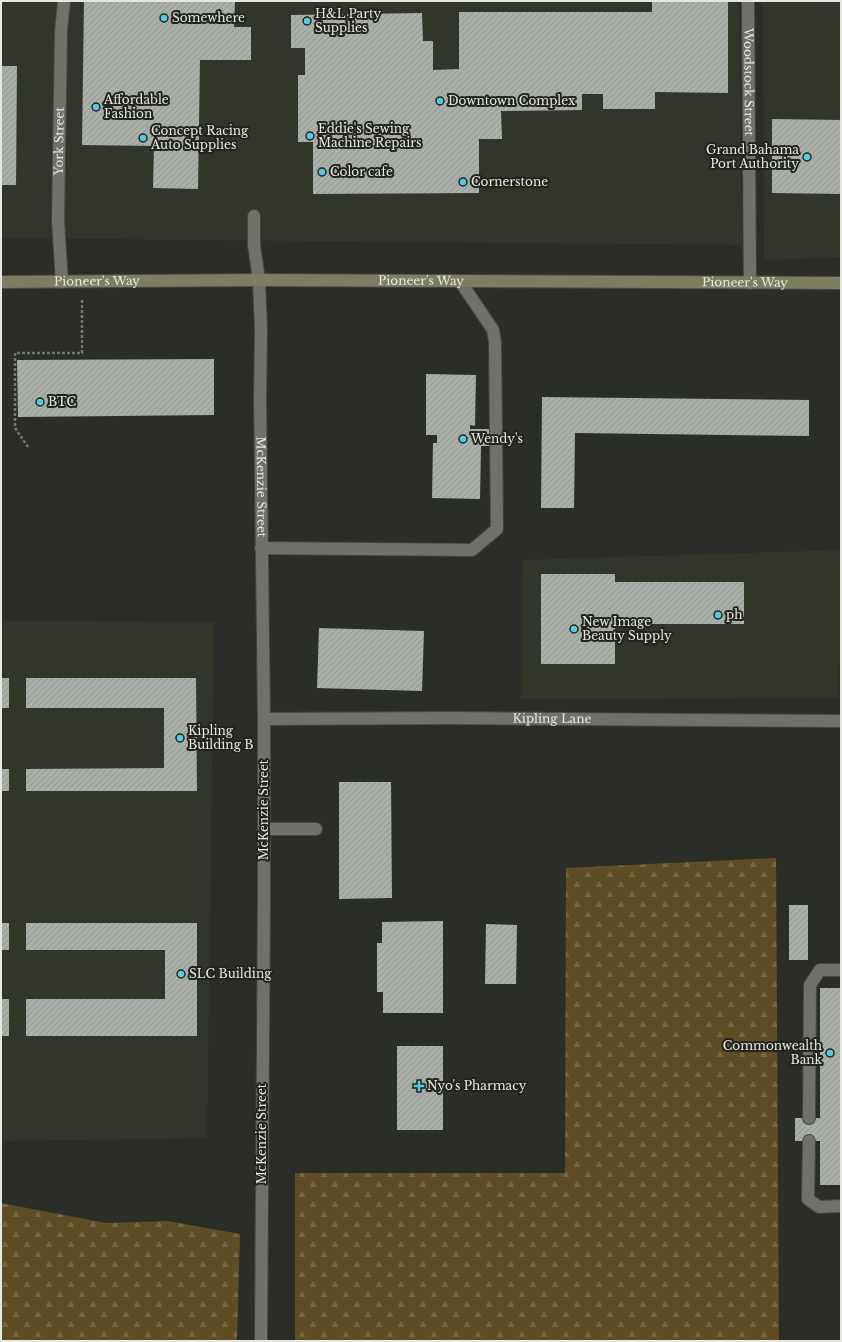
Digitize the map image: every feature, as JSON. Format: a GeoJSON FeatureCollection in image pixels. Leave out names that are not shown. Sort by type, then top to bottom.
{"type":"FeatureCollection","features":[{"type":"Feature","properties":{"kind":"main road","name":"Pioneer's Way"},"geometry":{"type":"LineString","coordinates":[[1,282],[258,280],[841,283]]}},
{"type":"Feature","properties":{"kind":"street","name":"York Street"},"geometry":{"type":"LineString","coordinates":[[62,282],[58,220],[61,30],[64,1]]}},
{"type":"Feature","properties":{"kind":"street","name":"Woodstock Street"},"geometry":{"type":"LineString","coordinates":[[748,1],[750,283]]}},
{"type":"Feature","properties":{"kind":"street","name":"McKenzie Street"},"geometry":{"type":"LineString","coordinates":[[254,216],[254,245],[261,330],[261,548],[264,719],[261,1341]]}},
{"type":"Feature","properties":{"kind":"street"},"geometry":{"type":"LineString","coordinates":[[261,548],[472,550],[497,529],[495,342],[493,330],[460,281]]}},
{"type":"Feature","properties":{"kind":"street","name":"Kipling Lane"},"geometry":{"type":"LineString","coordinates":[[264,719],[458,718],[841,720]]}},
{"type":"Feature","properties":{"kind":"street"},"geometry":{"type":"LineString","coordinates":[[264,829],[316,829]]}},
{"type":"Feature","properties":{"kind":"street"},"geometry":{"type":"LineString","coordinates":[[809,1118],[810,985],[820,970],[841,970]]}},
{"type":"Feature","properties":{"kind":"street"},"geometry":{"type":"LineString","coordinates":[[809,1141],[808,1199],[819,1207],[841,1206]]}},
{"type":"Feature","properties":{"kind":"path"},"geometry":{"type":"LineString","coordinates":[[28,447],[15,428],[15,353],[82,353],[82,282]]}},
{"type":"Feature","properties":{"kind":"shaded area"},"geometry":{"type":"Polygon","coordinates":[[[1,1],[739,1],[742,245],[1,238],[1,1]]]}},
{"type":"Feature","properties":{"kind":"shaded area"},"geometry":{"type":"Polygon","coordinates":[[[763,1],[841,1],[841,257],[764,260],[763,1]]]}},
{"type":"Feature","properties":{"kind":"shaded area"},"geometry":{"type":"Polygon","coordinates":[[[841,550],[839,698],[521,699],[522,560],[841,550]]]}},
{"type":"Feature","properties":{"kind":"shaded area"},"geometry":{"type":"Polygon","coordinates":[[[1,621],[214,622],[207,1138],[1,1141],[1,621]]]}},
{"type":"Feature","properties":{"kind":"green space"},"geometry":{"type":"Polygon","coordinates":[[[776,858],[779,1341],[295,1341],[295,1173],[565,1173],[566,868],[776,858]]]}},
{"type":"Feature","properties":{"kind":"green space"},"geometry":{"type":"Polygon","coordinates":[[[1,1203],[106,1223],[168,1221],[240,1234],[237,1341],[1,1341],[1,1203]]]}},
{"type":"Feature","properties":{"kind":"building"},"geometry":{"type":"Polygon","coordinates":[[[84,1],[235,1],[234,27],[251,27],[251,60],[200,60],[198,189],[153,188],[154,146],[82,145],[84,1]]]}},
{"type":"Feature","properties":{"kind":"building","name":"Downtown Complex"},"geometry":{"type":"Polygon","coordinates":[[[652,1],[728,1],[728,93],[655,92],[655,109],[603,109],[603,94],[582,94],[582,110],[501,111],[502,139],[479,139],[479,193],[313,194],[313,142],[298,142],[298,75],[305,75],[305,48],[291,48],[291,15],[422,13],[423,41],[433,41],[433,70],[459,69],[459,12],[652,12],[652,1]]]}},
{"type":"Feature","properties":{"kind":"building"},"geometry":{"type":"Polygon","coordinates":[[[1,66],[17,66],[16,185],[1,185],[1,66]]]}},
{"type":"Feature","properties":{"kind":"building","name":"Grand Bahama Port Authority"},"geometry":{"type":"Polygon","coordinates":[[[772,119],[841,120],[841,194],[772,193],[772,119]]]}},
{"type":"Feature","properties":{"kind":"building"},"geometry":{"type":"Polygon","coordinates":[[[214,359],[214,415],[18,417],[17,360],[214,359]]]}},
{"type":"Feature","properties":{"kind":"building","name":"Wendy's"},"geometry":{"type":"Polygon","coordinates":[[[426,374],[476,375],[475,426],[470,425],[470,429],[490,429],[489,446],[481,446],[480,499],[432,498],[433,443],[437,443],[437,435],[426,435],[426,374]]]}},
{"type":"Feature","properties":{"kind":"building"},"geometry":{"type":"Polygon","coordinates":[[[542,397],[809,400],[809,436],[575,433],[574,508],[541,508],[542,397]]]}},
{"type":"Feature","properties":{"kind":"building"},"geometry":{"type":"Polygon","coordinates":[[[541,574],[615,574],[615,582],[744,582],[744,624],[615,624],[615,664],[541,664],[541,574]]]}},
{"type":"Feature","properties":{"kind":"building"},"geometry":{"type":"Polygon","coordinates":[[[319,628],[424,631],[422,691],[317,688],[319,628]]]}},
{"type":"Feature","properties":{"kind":"building"},"geometry":{"type":"Polygon","coordinates":[[[1,678],[9,678],[9,708],[1,708],[1,678]]]}},
{"type":"Feature","properties":{"kind":"building","name":"Kipling Building B"},"geometry":{"type":"Polygon","coordinates":[[[26,678],[196,678],[197,791],[26,791],[26,769],[164,768],[164,708],[26,708],[26,678]]]}},
{"type":"Feature","properties":{"kind":"building"},"geometry":{"type":"Polygon","coordinates":[[[1,769],[9,769],[9,791],[1,791],[1,769]]]}},
{"type":"Feature","properties":{"kind":"building"},"geometry":{"type":"Polygon","coordinates":[[[339,782],[391,782],[392,898],[339,899],[339,782]]]}},
{"type":"Feature","properties":{"kind":"building"},"geometry":{"type":"Polygon","coordinates":[[[789,905],[808,905],[808,960],[789,960],[789,905]]]}},
{"type":"Feature","properties":{"kind":"building"},"geometry":{"type":"Polygon","coordinates":[[[443,921],[443,1013],[383,1013],[383,992],[377,992],[377,943],[382,943],[382,922],[443,921]]]}},
{"type":"Feature","properties":{"kind":"building"},"geometry":{"type":"Polygon","coordinates":[[[1,923],[9,923],[9,950],[1,950],[1,923]]]}},
{"type":"Feature","properties":{"kind":"building","name":"SLC Building"},"geometry":{"type":"Polygon","coordinates":[[[26,923],[197,923],[197,1036],[26,1036],[26,999],[165,999],[165,950],[26,950],[26,923]]]}},
{"type":"Feature","properties":{"kind":"building"},"geometry":{"type":"Polygon","coordinates":[[[486,924],[517,925],[516,984],[485,984],[486,924]]]}},
{"type":"Feature","properties":{"kind":"building","name":"Commonwealth Bank"},"geometry":{"type":"Polygon","coordinates":[[[820,988],[841,988],[841,1185],[820,1185],[820,1141],[795,1141],[795,1118],[820,1118],[820,988]]]}},
{"type":"Feature","properties":{"kind":"building"},"geometry":{"type":"Polygon","coordinates":[[[1,999],[9,999],[9,1036],[1,1036],[1,999]]]}},
{"type":"Feature","properties":{"kind":"building"},"geometry":{"type":"Polygon","coordinates":[[[397,1046],[443,1046],[443,1130],[397,1130],[397,1046]]]}},
{"type":"Feature","properties":{"kind":"place","name":"Somewhere"},"geometry":{"type":"Point","coordinates":[164,18]}},
{"type":"Feature","properties":{"kind":"place","name":"H&L Party Supplies"},"geometry":{"type":"Point","coordinates":[307,21]}},
{"type":"Feature","properties":{"kind":"place","name":"Downtown Complex"},"geometry":{"type":"Point","coordinates":[440,101]}},
{"type":"Feature","properties":{"kind":"place","name":"Affordable Fashion"},"geometry":{"type":"Point","coordinates":[96,107]}},
{"type":"Feature","properties":{"kind":"place","name":"Eddie's Sewing Machine Repairs"},"geometry":{"type":"Point","coordinates":[310,136]}},
{"type":"Feature","properties":{"kind":"place","name":"Concept Racing Auto Supplies"},"geometry":{"type":"Point","coordinates":[143,138]}},
{"type":"Feature","properties":{"kind":"place","name":"Grand Bahama Port Authority"},"geometry":{"type":"Point","coordinates":[807,157]}},
{"type":"Feature","properties":{"kind":"place","name":"Color cafe"},"geometry":{"type":"Point","coordinates":[322,172]}},
{"type":"Feature","properties":{"kind":"place","name":"Cornerstone"},"geometry":{"type":"Point","coordinates":[463,182]}},
{"type":"Feature","properties":{"kind":"place","name":"BTC"},"geometry":{"type":"Point","coordinates":[40,402]}},
{"type":"Feature","properties":{"kind":"place","name":"Wendy's"},"geometry":{"type":"Point","coordinates":[463,439]}},
{"type":"Feature","properties":{"kind":"place","name":"ph"},"geometry":{"type":"Point","coordinates":[718,615]}},
{"type":"Feature","properties":{"kind":"place","name":"New Image Beauty Supply"},"geometry":{"type":"Point","coordinates":[574,629]}},
{"type":"Feature","properties":{"kind":"place","name":"Kipling Building B"},"geometry":{"type":"Point","coordinates":[180,738]}},
{"type":"Feature","properties":{"kind":"place","name":"SLC Building"},"geometry":{"type":"Point","coordinates":[181,974]}},
{"type":"Feature","properties":{"kind":"place","name":"Commonwealth Bank"},"geometry":{"type":"Point","coordinates":[830,1053]}},
{"type":"Feature","properties":{"kind":"place","name":"Nyo's Pharmacy"},"geometry":{"type":"Point","coordinates":[419,1086]}}]}
